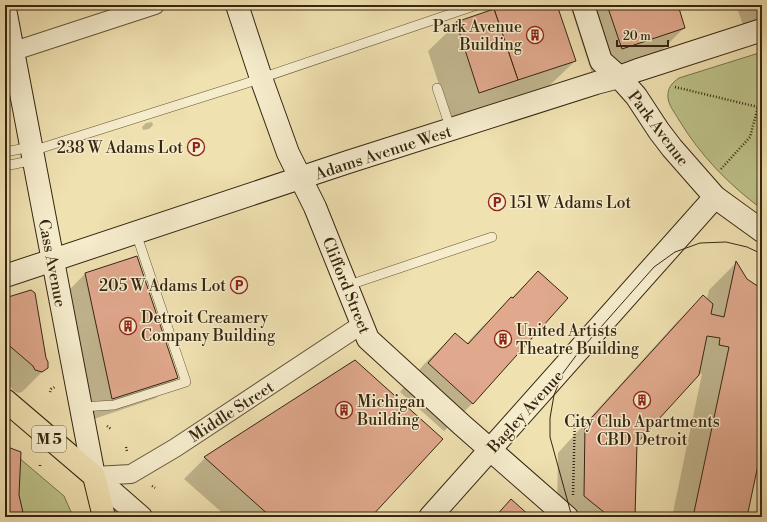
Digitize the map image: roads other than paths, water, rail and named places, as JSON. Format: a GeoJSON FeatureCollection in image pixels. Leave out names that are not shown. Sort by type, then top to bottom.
{"type":"FeatureCollection","features":[{"type":"Feature","properties":{"kind":"main road","name":"M 5"},"geometry":{"type":"LineString","coordinates":[[5,400],[94,476]]}},
{"type":"Feature","properties":{"kind":"main road","name":"Cass Avenue"},"geometry":{"type":"LineString","coordinates":[[94,476],[104,517]]}},
{"type":"Feature","properties":{"kind":"street"},"geometry":{"type":"LineString","coordinates":[[9,53],[155,5]]}},
{"type":"Feature","properties":{"kind":"street","name":"Clifford Street"},"geometry":{"type":"LineString","coordinates":[[237,5],[288,154],[315,207],[361,325],[368,338],[462,425],[567,517]]}},
{"type":"Feature","properties":{"kind":"street","name":"Park Avenue"},"geometry":{"type":"LineString","coordinates":[[583,5],[601,61],[619,77],[636,96],[672,148],[715,197],[762,231]]}},
{"type":"Feature","properties":{"kind":"street","name":"Cass Avenue"},"geometry":{"type":"LineString","coordinates":[[5,9],[9,53],[32,153],[82,407],[94,476]]}},
{"type":"Feature","properties":{"kind":"street","name":"Adams Avenue West"},"geometry":{"type":"LineString","coordinates":[[5,276],[300,178],[762,30]]}},
{"type":"Feature","properties":{"kind":"street","name":"Bagley Avenue"},"geometry":{"type":"LineString","coordinates":[[430,517],[715,197]]}},
{"type":"Feature","properties":{"kind":"street","name":"Middle Street"},"geometry":{"type":"LineString","coordinates":[[94,476],[131,474],[175,448],[361,325]]}},
{"type":"Feature","properties":{"kind":"street"},"geometry":{"type":"LineString","coordinates":[[94,476],[141,517]]}},
{"type":"Feature","properties":{"kind":"lane"},"geometry":{"type":"LineString","coordinates":[[5,166],[32,153],[477,5]]}},
{"type":"Feature","properties":{"kind":"lane"},"geometry":{"type":"LineString","coordinates":[[437,88],[452,130]]}},
{"type":"Feature","properties":{"kind":"lane"},"geometry":{"type":"LineString","coordinates":[[5,152],[32,153]]}},
{"type":"Feature","properties":{"kind":"lane"},"geometry":{"type":"LineString","coordinates":[[82,407],[114,405],[186,382],[136,233]]}},
{"type":"Feature","properties":{"kind":"lane"},"geometry":{"type":"LineString","coordinates":[[346,286],[492,237]]}},
{"type":"Feature","properties":{"kind":"tram line"},"geometry":{"type":"LineString","coordinates":[[572,517],[550,437],[550,418],[554,395],[563,373],[578,353],[654,267],[675,252],[700,243],[726,242],[747,247],[762,254]]}},
{"type":"Feature","properties":{"kind":"place","name":"Park Avenue Building"},"geometry":{"type":"Point","coordinates":[535,35]}},
{"type":"Feature","properties":{"kind":"place","name":"238 W Adams Lot"},"geometry":{"type":"Point","coordinates":[196,147]}},
{"type":"Feature","properties":{"kind":"place","name":"151 W Adams Lot"},"geometry":{"type":"Point","coordinates":[497,202]}},
{"type":"Feature","properties":{"kind":"place","name":"205 W Adams Lot"},"geometry":{"type":"Point","coordinates":[239,285]}},
{"type":"Feature","properties":{"kind":"place","name":"Detroit Creamery Company Building"},"geometry":{"type":"Point","coordinates":[128,326]}},
{"type":"Feature","properties":{"kind":"place","name":"United Artists Theatre Building"},"geometry":{"type":"Point","coordinates":[503,339]}},
{"type":"Feature","properties":{"kind":"place","name":"City Club Apartments CBD Detroit"},"geometry":{"type":"Point","coordinates":[642,400]}},
{"type":"Feature","properties":{"kind":"place","name":"Michigan Building"},"geometry":{"type":"Point","coordinates":[344,410]}}]}
